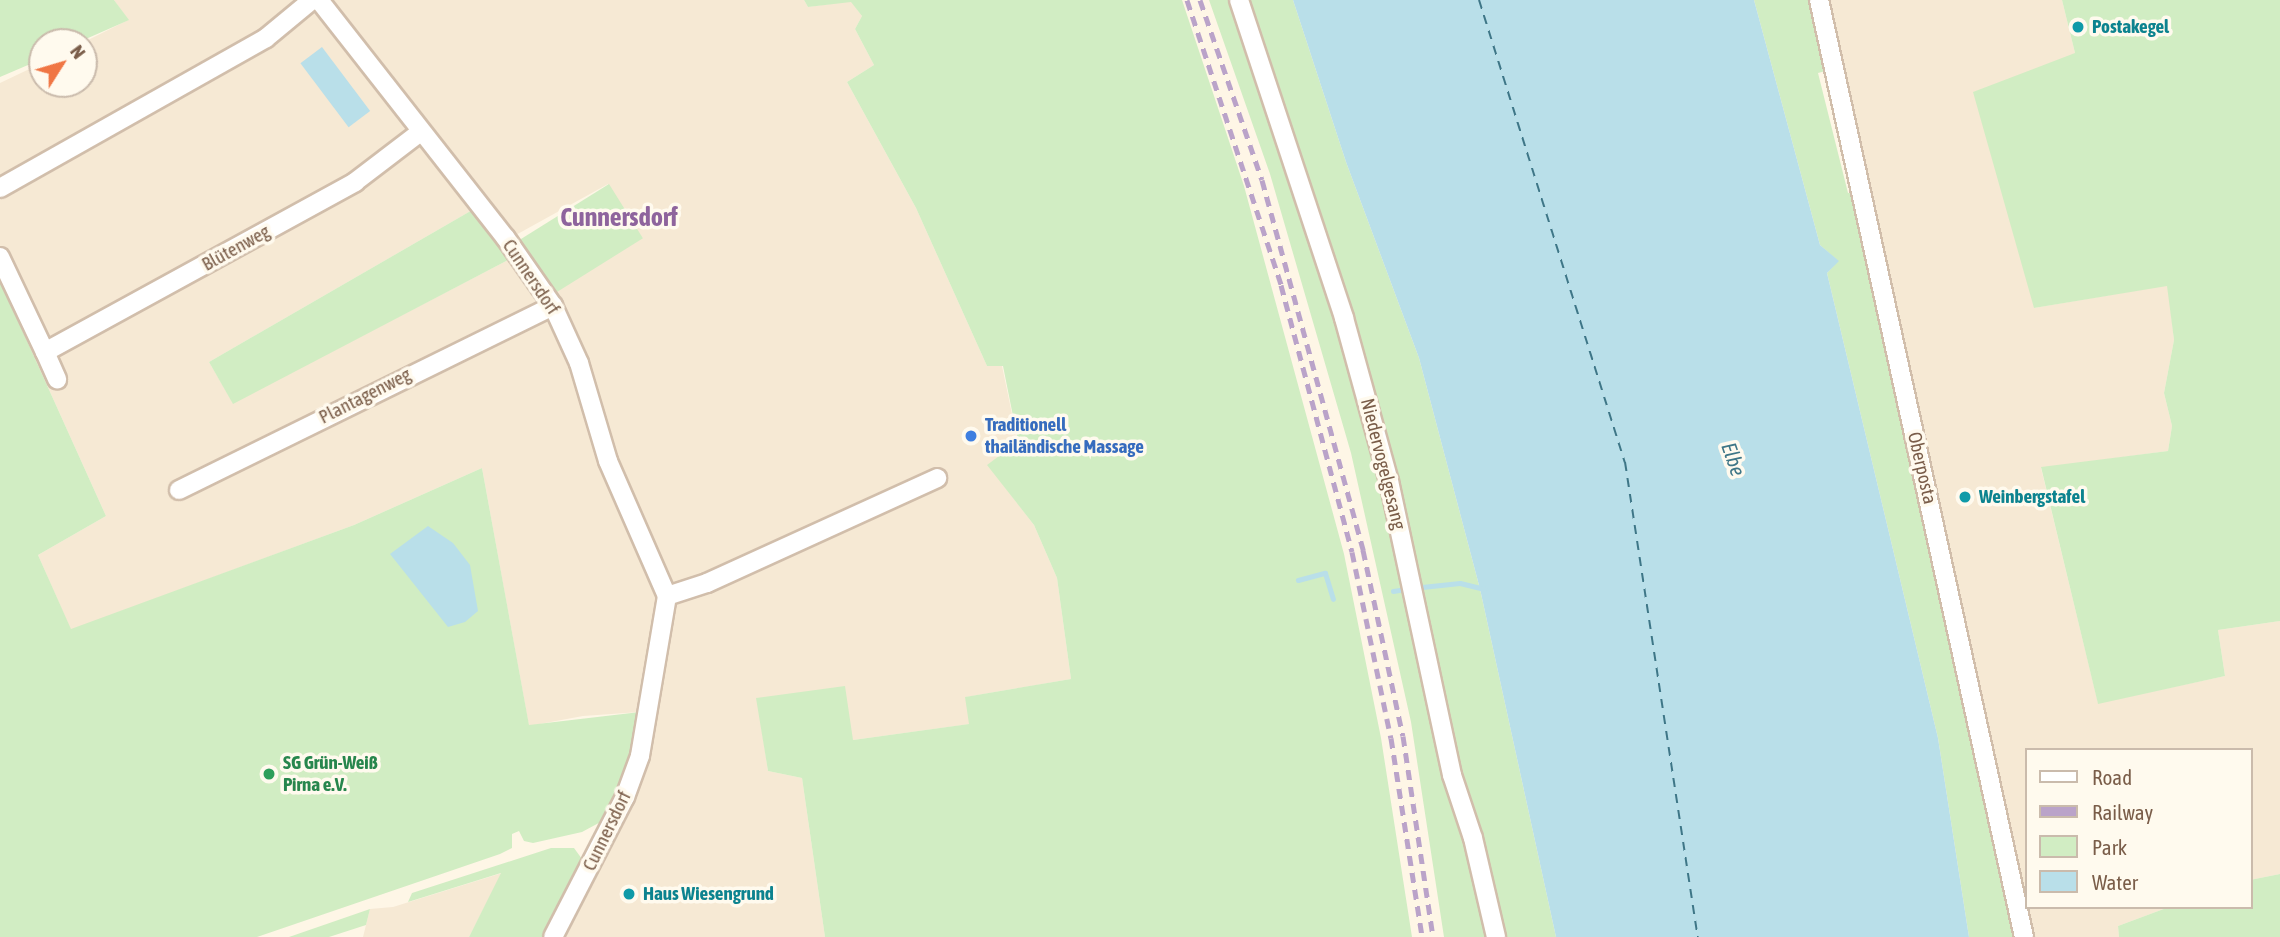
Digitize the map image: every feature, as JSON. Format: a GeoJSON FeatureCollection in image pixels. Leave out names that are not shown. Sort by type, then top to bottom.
{"type":"FeatureCollection","features":[{"type":"Feature","properties":{"kind":"street"},"geometry":{"type":"LineString","coordinates":[[0,188],[266,38],[312,0]]}},
{"type":"Feature","properties":{"kind":"street","name":"Cunnersdorf"},"geometry":{"type":"LineString","coordinates":[[318,0],[419,133],[505,237],[553,306],[579,363],[608,461],[667,596],[639,756],[625,797],[553,937]]}},
{"type":"Feature","properties":{"kind":"street","name":"Niedervogelgesang"},"geometry":{"type":"LineString","coordinates":[[1239,0],[1354,356],[1389,481],[1452,775],[1496,937]]}},
{"type":"Feature","properties":{"kind":"street","name":"Oberposta"},"geometry":{"type":"LineString","coordinates":[[1819,0],[2024,937]]}},
{"type":"Feature","properties":{"kind":"street","name":"Blütenweg"},"geometry":{"type":"LineString","coordinates":[[46,352],[355,182],[419,133]]}},
{"type":"Feature","properties":{"kind":"street"},"geometry":{"type":"LineString","coordinates":[[0,257],[57,379]]}},
{"type":"Feature","properties":{"kind":"street","name":"Plantagenweg"},"geometry":{"type":"LineString","coordinates":[[179,490],[553,306]]}},
{"type":"Feature","properties":{"kind":"street"},"geometry":{"type":"LineString","coordinates":[[667,596],[707,583],[937,478]]}},
{"type":"Feature","properties":{"kind":"shaded area"},"geometry":{"type":"Polygon","coordinates":[[[114,0],[311,0],[474,209],[209,362],[233,403],[512,258],[535,289],[573,366],[588,425],[600,422],[552,289],[642,238],[608,184],[514,236],[328,0],[804,0],[808,7],[851,1],[862,16],[855,29],[874,65],[847,82],[916,208],[987,366],[1002,366],[1020,452],[988,465],[1034,525],[1057,578],[1071,679],[966,697],[970,724],[853,740],[757,698],[768,771],[802,778],[825,937],[561,937],[626,813],[654,711],[583,716],[529,726],[482,468],[354,525],[71,630],[38,555],[106,516],[0,281],[0,83],[28,70],[28,98],[98,98],[98,35],[128,20],[114,0]]]}},
{"type":"Feature","properties":{"kind":"shaded area"},"geometry":{"type":"Polygon","coordinates":[[[1830,0],[2062,0],[2075,53],[2034,308],[2168,285],[2174,340],[2164,393],[2172,426],[2168,451],[2041,468],[2098,703],[2225,676],[2218,630],[2280,621],[2280,874],[2252,880],[2252,748],[2024,748],[2024,889],[1830,0]]]}},
{"type":"Feature","properties":{"kind":"shaded area"},"geometry":{"type":"Polygon","coordinates":[[[502,873],[469,937],[363,937],[370,909],[393,907],[502,873]]]}},
{"type":"Feature","properties":{"kind":"shaded area"},"geometry":{"type":"Polygon","coordinates":[[[2028,909],[2164,909],[2118,926],[2119,937],[2034,937],[2028,909]]]}},
{"type":"Feature","properties":{"kind":"green space"},"geometry":{"type":"Polygon","coordinates":[[[0,0],[114,0],[129,20],[98,34],[98,28],[28,28],[28,65],[0,77],[0,0]]]}},
{"type":"Feature","properties":{"kind":"green space"},"geometry":{"type":"Polygon","coordinates":[[[804,0],[1182,0],[1244,186],[1344,554],[1381,738],[1412,937],[825,937],[802,778],[768,771],[756,698],[845,686],[853,740],[969,724],[965,697],[1071,679],[1057,578],[1034,525],[987,465],[1003,453],[1020,451],[1003,366],[987,366],[916,208],[847,82],[874,65],[855,29],[862,16],[851,2],[808,7],[804,0]]]}},
{"type":"Feature","properties":{"kind":"green space"},"geometry":{"type":"Polygon","coordinates":[[[1209,0],[1231,0],[1338,320],[1382,480],[1489,937],[1444,937],[1411,722],[1351,453],[1270,174],[1209,0]]]}},
{"type":"Feature","properties":{"kind":"green space"},"geometry":{"type":"Polygon","coordinates":[[[1246,0],[1293,0],[1346,162],[1419,358],[1480,589],[1556,937],[1505,937],[1458,771],[1349,314],[1285,106],[1246,0]]]}},
{"type":"Feature","properties":{"kind":"green space"},"geometry":{"type":"Polygon","coordinates":[[[1754,0],[1815,0],[1833,69],[1818,73],[1848,193],[1854,193],[2018,937],[1969,937],[1938,738],[1827,273],[1838,261],[1820,245],[1754,0]]]}},
{"type":"Feature","properties":{"kind":"green space"},"geometry":{"type":"Polygon","coordinates":[[[2062,0],[2280,0],[2280,621],[2218,630],[2225,676],[2098,704],[2041,467],[2168,451],[2172,426],[2164,393],[2174,340],[2167,286],[2034,308],[1973,92],[2075,53],[2062,0]]]}},
{"type":"Feature","properties":{"kind":"green space"},"geometry":{"type":"Polygon","coordinates":[[[609,184],[643,238],[551,296],[517,241],[609,184]]]}},
{"type":"Feature","properties":{"kind":"green space"},"geometry":{"type":"Polygon","coordinates":[[[474,209],[512,258],[233,404],[209,362],[474,209]]]}},
{"type":"Feature","properties":{"kind":"green space","name":"SG Grün-Weiß Pirna e.V."},"geometry":{"type":"Polygon","coordinates":[[[0,281],[106,516],[38,555],[71,629],[354,525],[482,468],[529,725],[640,712],[630,758],[608,818],[582,832],[533,843],[524,841],[519,831],[512,834],[512,848],[500,854],[257,937],[0,937],[0,281]]]}},
{"type":"Feature","properties":{"kind":"green space"},"geometry":{"type":"Polygon","coordinates":[[[551,848],[574,848],[582,859],[545,937],[469,937],[501,873],[408,902],[412,893],[551,848]]]}},
{"type":"Feature","properties":{"kind":"green space"},"geometry":{"type":"Polygon","coordinates":[[[2280,874],[2280,937],[2119,937],[2118,926],[2164,909],[2252,909],[2252,880],[2280,874]]]}},
{"type":"Feature","properties":{"kind":"green space"},"geometry":{"type":"Polygon","coordinates":[[[370,909],[366,925],[329,937],[289,937],[370,909]]]}},
{"type":"Feature","properties":{"kind":"water","name":"Elbe"},"geometry":{"type":"Polygon","coordinates":[[[1293,0],[1754,0],[1820,245],[1839,261],[1827,273],[1938,738],[1969,937],[1556,937],[1480,589],[1419,358],[1346,162],[1293,0]]]}},
{"type":"Feature","properties":{"kind":"water"},"geometry":{"type":"Polygon","coordinates":[[[322,47],[370,111],[349,127],[300,63],[322,47]]]}},
{"type":"Feature","properties":{"kind":"water"},"geometry":{"type":"Polygon","coordinates":[[[428,526],[453,543],[470,565],[478,611],[465,622],[448,627],[390,554],[428,526]]]}},
{"type":"Feature","properties":{"kind":"waterway"},"geometry":{"type":"LineString","coordinates":[[1298,580],[1325,573],[1333,599]]}},
{"type":"Feature","properties":{"kind":"waterway"},"geometry":{"type":"LineString","coordinates":[[1422,587],[1460,583],[1484,589]]}},
{"type":"Feature","properties":{"kind":"waterway"},"geometry":{"type":"LineString","coordinates":[[1393,591],[1405,589]]}},
{"type":"Feature","properties":{"kind":"ferry route"},"geometry":{"type":"LineString","coordinates":[[1479,0],[1625,462],[1698,937]]}},
{"type":"Feature","properties":{"kind":"railway"},"geometry":{"type":"LineString","coordinates":[[1187,0],[1281,285],[1352,552],[1391,738],[1422,937]]}},
{"type":"Feature","properties":{"kind":"railway"},"geometry":{"type":"LineString","coordinates":[[1200,0],[1262,180],[1363,550],[1403,736],[1433,937]]}},
{"type":"Feature","properties":{"kind":"place","name":"Postakegel"},"geometry":{"type":"Point","coordinates":[2078,27]}},
{"type":"Feature","properties":{"kind":"place","name":"Traditionell thailändische Massage"},"geometry":{"type":"Point","coordinates":[971,436]}},
{"type":"Feature","properties":{"kind":"place","name":"Weinbergstafel"},"geometry":{"type":"Point","coordinates":[1965,497]}},
{"type":"Feature","properties":{"kind":"place","name":"SG Grün-Weiß Pirna e.V."},"geometry":{"type":"Point","coordinates":[269,774]}},
{"type":"Feature","properties":{"kind":"place","name":"Haus Wiesengrund"},"geometry":{"type":"Point","coordinates":[629,894]}},
{"type":"Feature","properties":{"kind":"district","name":"Cunnersdorf"},"geometry":{"type":"Point","coordinates":[619,218]}}]}
